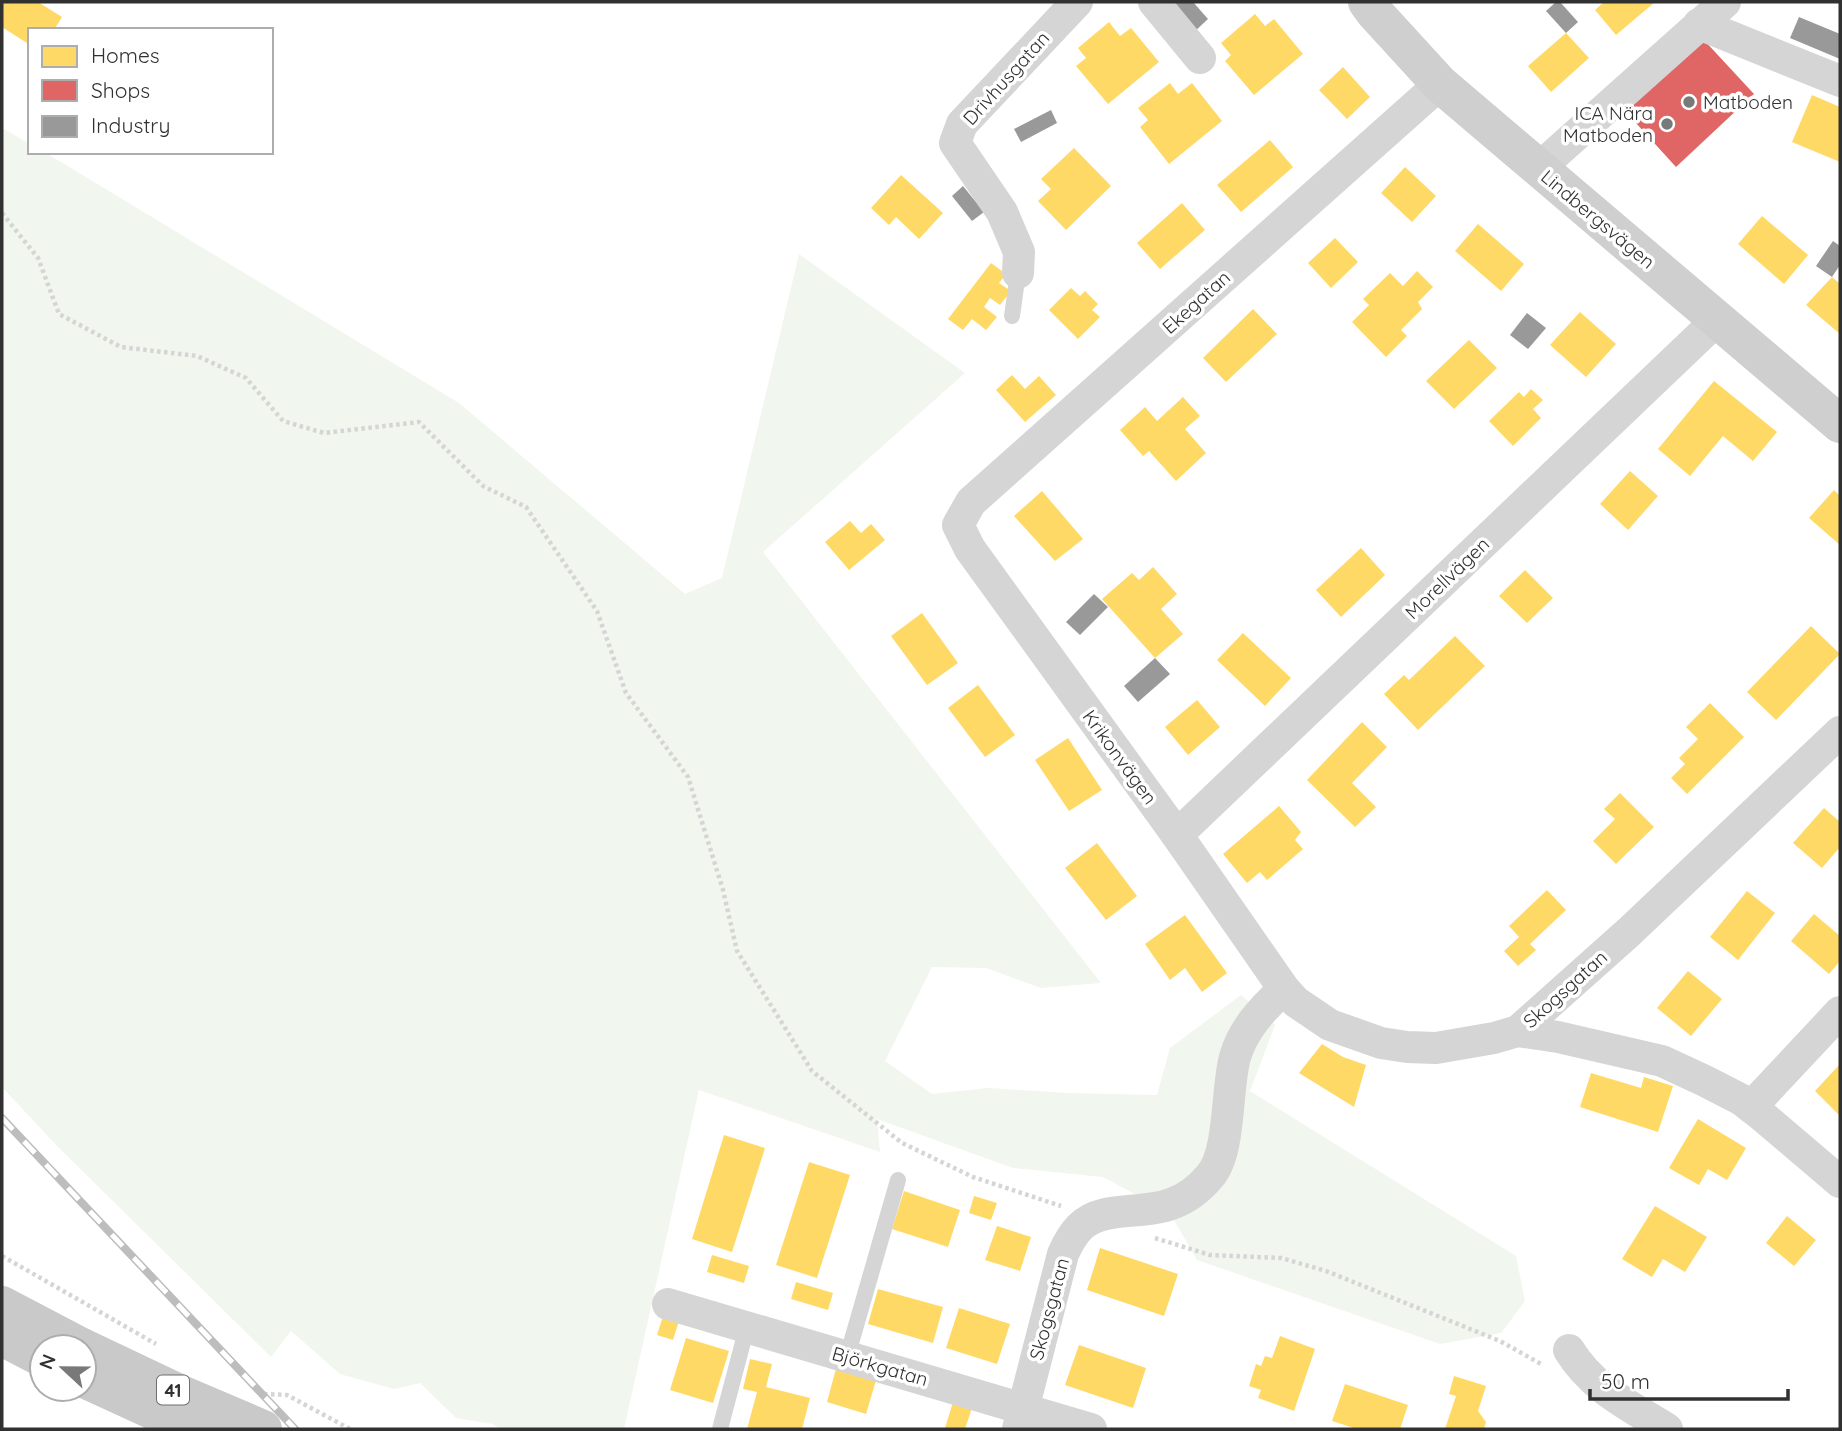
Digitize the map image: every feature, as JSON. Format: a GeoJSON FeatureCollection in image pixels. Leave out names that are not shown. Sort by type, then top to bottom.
{"type":"FeatureCollection","features":[{"type":"Feature","properties":{"kind":"main road","name":"41"},"geometry":{"type":"LineString","coordinates":[[2,1305],[56,1333]]}},
{"type":"Feature","properties":{"kind":"main road"},"geometry":{"type":"LineString","coordinates":[[2,1337],[28,1351]]}},
{"type":"Feature","properties":{"kind":"main road","name":"41"},"geometry":{"type":"LineString","coordinates":[[98,1354],[181,1394],[261,1411]]}},
{"type":"Feature","properties":{"kind":"main road","name":"41"},"geometry":{"type":"LineString","coordinates":[[98,1385],[192,1429]]}},
{"type":"Feature","properties":{"kind":"street","name":"Drivhusgatan"},"geometry":{"type":"LineString","coordinates":[[1018,273],[1019,252],[1002,212],[955,143],[962,124],[1077,2]]}},
{"type":"Feature","properties":{"kind":"street"},"geometry":{"type":"LineString","coordinates":[[1154,2],[1200,58]]}},
{"type":"Feature","properties":{"kind":"street","name":"Lindbergsvägen"},"geometry":{"type":"LineString","coordinates":[[1367,2],[1440,84],[1840,424]]}},
{"type":"Feature","properties":{"kind":"street"},"geometry":{"type":"LineString","coordinates":[[1538,169],[1725,2]]}},
{"type":"Feature","properties":{"kind":"street"},"geometry":{"type":"LineString","coordinates":[[1699,24],[1840,81]]}},
{"type":"Feature","properties":{"kind":"street","name":"Ekegatan"},"geometry":{"type":"LineString","coordinates":[[958,525],[971,502],[1440,84]]}},
{"type":"Feature","properties":{"kind":"street","name":"Morellvägen"},"geometry":{"type":"LineString","coordinates":[[1177,835],[1717,320]]}},
{"type":"Feature","properties":{"kind":"street","name":"Krikonvägen"},"geometry":{"type":"LineString","coordinates":[[958,525],[970,549],[1177,835],[1284,989]]}},
{"type":"Feature","properties":{"kind":"street","name":"Skogsgatan"},"geometry":{"type":"LineString","coordinates":[[1020,1419],[1063,1254],[1070,1239],[1081,1226],[1096,1218],[1172,1204],[1200,1187],[1213,1173],[1224,1138],[1234,1058],[1241,1040],[1265,1006],[1284,989],[1296,1002],[1330,1025],[1381,1043],[1436,1048],[1518,1031],[1629,932],[1840,732]]}},
{"type":"Feature","properties":{"kind":"street"},"geometry":{"type":"LineString","coordinates":[[1751,1107],[1840,1012]]}},
{"type":"Feature","properties":{"kind":"street"},"geometry":{"type":"LineString","coordinates":[[1518,1031],[1559,1037],[1662,1061],[1705,1081],[1751,1107],[1840,1182]]}},
{"type":"Feature","properties":{"kind":"street","name":"Björkgatan"},"geometry":{"type":"LineString","coordinates":[[668,1304],[847,1357],[1020,1419],[1091,1429]]}},
{"type":"Feature","properties":{"kind":"street"},"geometry":{"type":"LineString","coordinates":[[1569,1350],[1592,1381],[1667,1429]]}},
{"type":"Feature","properties":{"kind":"lane"},"geometry":{"type":"LineString","coordinates":[[1012,316],[1018,273]]}},
{"type":"Feature","properties":{"kind":"lane"},"geometry":{"type":"LineString","coordinates":[[847,1357],[898,1180]]}},
{"type":"Feature","properties":{"kind":"lane"},"geometry":{"type":"LineString","coordinates":[[720,1429],[747,1327]]}},
{"type":"Feature","properties":{"kind":"path"},"geometry":{"type":"LineString","coordinates":[[2,213],[38,258],[59,314],[121,347],[197,356],[246,378],[283,421],[324,433],[419,422],[483,486],[526,507],[597,611],[626,693],[688,777],[723,890],[737,951],[812,1071],[902,1143],[973,1177],[1096,1218]]}},
{"type":"Feature","properties":{"kind":"path"},"geometry":{"type":"LineString","coordinates":[[1146,1235],[1209,1255],[1282,1258],[1326,1271],[1500,1341],[1541,1364]]}},
{"type":"Feature","properties":{"kind":"path"},"geometry":{"type":"LineString","coordinates":[[2,1256],[158,1345]]}},
{"type":"Feature","properties":{"kind":"path"},"geometry":{"type":"LineString","coordinates":[[261,1411],[287,1395],[350,1429]]}},
{"type":"Feature","properties":{"kind":"shaded area"},"geometry":{"type":"Polygon","coordinates":[[[2,128],[28,143],[28,154],[47,154],[459,403],[685,594],[722,578],[799,254],[965,373],[763,552],[1101,983],[1041,988],[986,968],[932,967],[885,1061],[932,1094],[988,1088],[1157,1095],[1170,1048],[1241,995],[1275,1025],[1250,1091],[1516,1256],[1525,1301],[1501,1333],[1440,1344],[1197,1260],[1170,1213],[1103,1177],[1013,1168],[877,1119],[880,1152],[699,1090],[624,1429],[500,1429],[493,1424],[456,1418],[420,1383],[394,1389],[340,1374],[291,1331],[271,1357],[55,1144],[2,1087],[2,128]]]}},
{"type":"Feature","properties":{"kind":"building: Homes"},"geometry":{"type":"Polygon","coordinates":[[[2,2],[38,2],[62,17],[55,28],[28,28],[28,44],[2,27],[2,2]]]}},
{"type":"Feature","properties":{"kind":"building: Homes"},"geometry":{"type":"Polygon","coordinates":[[[1604,2],[1655,2],[1616,35],[1595,10],[1604,2]]]}},
{"type":"Feature","properties":{"kind":"building: Homes"},"geometry":{"type":"Polygon","coordinates":[[[1255,14],[1265,26],[1274,19],[1303,54],[1254,95],[1225,61],[1231,55],[1221,43],[1255,14]]]}},
{"type":"Feature","properties":{"kind":"building: Homes"},"geometry":{"type":"Polygon","coordinates":[[[1109,22],[1120,36],[1131,28],[1159,62],[1108,104],[1076,66],[1086,58],[1078,48],[1109,22]]]}},
{"type":"Feature","properties":{"kind":"building: Homes"},"geometry":{"type":"Polygon","coordinates":[[[1566,33],[1589,58],[1551,92],[1528,66],[1566,33]]]}},
{"type":"Feature","properties":{"kind":"building: Homes"},"geometry":{"type":"Polygon","coordinates":[[[1343,67],[1370,97],[1347,119],[1319,90],[1343,67]]]}},
{"type":"Feature","properties":{"kind":"building: Homes"},"geometry":{"type":"Polygon","coordinates":[[[1170,83],[1178,94],[1192,83],[1222,121],[1169,164],[1140,127],[1148,120],[1138,108],[1170,83]]]}},
{"type":"Feature","properties":{"kind":"building: Homes"},"geometry":{"type":"Polygon","coordinates":[[[1812,95],[1840,107],[1840,162],[1792,142],[1812,95]]]}},
{"type":"Feature","properties":{"kind":"building: Homes"},"geometry":{"type":"Polygon","coordinates":[[[1270,140],[1293,167],[1241,212],[1217,185],[1270,140]]]}},
{"type":"Feature","properties":{"kind":"building: Homes"},"geometry":{"type":"Polygon","coordinates":[[[1074,148],[1111,186],[1066,230],[1038,201],[1051,189],[1041,179],[1074,148]]]}},
{"type":"Feature","properties":{"kind":"building: Homes"},"geometry":{"type":"Polygon","coordinates":[[[1405,167],[1436,196],[1412,222],[1381,193],[1405,167]]]}},
{"type":"Feature","properties":{"kind":"building: Homes"},"geometry":{"type":"Polygon","coordinates":[[[901,175],[943,213],[919,239],[896,217],[889,225],[871,208],[901,175]]]}},
{"type":"Feature","properties":{"kind":"building: Homes"},"geometry":{"type":"Polygon","coordinates":[[[1182,203],[1205,230],[1160,269],[1137,243],[1182,203]]]}},
{"type":"Feature","properties":{"kind":"building: Homes"},"geometry":{"type":"Polygon","coordinates":[[[1762,216],[1808,255],[1784,284],[1738,244],[1762,216]]]}},
{"type":"Feature","properties":{"kind":"building: Homes"},"geometry":{"type":"Polygon","coordinates":[[[1478,224],[1524,264],[1501,291],[1455,251],[1478,224]]]}},
{"type":"Feature","properties":{"kind":"building: Homes"},"geometry":{"type":"Polygon","coordinates":[[[1335,238],[1358,262],[1331,288],[1308,263],[1335,238]]]}},
{"type":"Feature","properties":{"kind":"building: Homes"},"geometry":{"type":"Polygon","coordinates":[[[991,263],[1006,274],[999,283],[1011,291],[1000,305],[990,298],[984,307],[997,317],[986,330],[972,319],[963,330],[948,319],[991,263]]]}},
{"type":"Feature","properties":{"kind":"building: Homes"},"geometry":{"type":"Polygon","coordinates":[[[1417,271],[1433,287],[1418,302],[1422,309],[1401,330],[1407,336],[1386,357],[1352,322],[1369,305],[1363,299],[1390,273],[1403,286],[1417,271]]]}},
{"type":"Feature","properties":{"kind":"building: Homes"},"geometry":{"type":"Polygon","coordinates":[[[1832,277],[1840,284],[1840,334],[1806,305],[1832,277]]]}},
{"type":"Feature","properties":{"kind":"building: Homes"},"geometry":{"type":"Polygon","coordinates":[[[1071,288],[1080,296],[1085,291],[1098,304],[1092,310],[1100,317],[1078,339],[1049,310],[1071,288]]]}},
{"type":"Feature","properties":{"kind":"building: Homes"},"geometry":{"type":"Polygon","coordinates":[[[1253,309],[1277,334],[1226,382],[1203,358],[1253,309]]]}},
{"type":"Feature","properties":{"kind":"building: Homes"},"geometry":{"type":"Polygon","coordinates":[[[1580,312],[1616,344],[1586,377],[1550,345],[1580,312]]]}},
{"type":"Feature","properties":{"kind":"building: Homes"},"geometry":{"type":"Polygon","coordinates":[[[1469,340],[1497,368],[1454,409],[1426,381],[1469,340]]]}},
{"type":"Feature","properties":{"kind":"building: Homes"},"geometry":{"type":"Polygon","coordinates":[[[1012,375],[1025,389],[1039,376],[1056,395],[1025,422],[996,390],[1012,375]]]}},
{"type":"Feature","properties":{"kind":"building: Homes"},"geometry":{"type":"Polygon","coordinates":[[[1714,381],[1777,432],[1753,461],[1723,436],[1690,476],[1658,449],[1714,381]]]}},
{"type":"Feature","properties":{"kind":"building: Homes"},"geometry":{"type":"Polygon","coordinates":[[[1531,389],[1543,400],[1533,409],[1541,418],[1513,446],[1489,421],[1519,392],[1524,397],[1531,389]]]}},
{"type":"Feature","properties":{"kind":"building: Homes"},"geometry":{"type":"Polygon","coordinates":[[[1183,397],[1200,416],[1185,429],[1206,453],[1176,481],[1149,451],[1143,456],[1120,430],[1145,407],[1157,421],[1183,397]]]}},
{"type":"Feature","properties":{"kind":"building: Homes"},"geometry":{"type":"Polygon","coordinates":[[[1630,471],[1658,496],[1628,530],[1600,504],[1630,471]]]}},
{"type":"Feature","properties":{"kind":"building: Homes"},"geometry":{"type":"Polygon","coordinates":[[[1834,490],[1840,496],[1840,545],[1809,518],[1834,490]]]}},
{"type":"Feature","properties":{"kind":"building: Homes"},"geometry":{"type":"Polygon","coordinates":[[[1042,491],[1083,539],[1055,561],[1014,516],[1042,491]]]}},
{"type":"Feature","properties":{"kind":"building: Homes"},"geometry":{"type":"Polygon","coordinates":[[[850,521],[861,533],[871,524],[885,540],[849,570],[825,542],[850,521]]]}},
{"type":"Feature","properties":{"kind":"building: Homes"},"geometry":{"type":"Polygon","coordinates":[[[1361,548],[1385,575],[1341,617],[1316,590],[1361,548]]]}},
{"type":"Feature","properties":{"kind":"building: Homes"},"geometry":{"type":"Polygon","coordinates":[[[1153,567],[1177,594],[1161,609],[1183,634],[1155,658],[1102,599],[1132,573],[1139,580],[1153,567]]]}},
{"type":"Feature","properties":{"kind":"building: Homes"},"geometry":{"type":"Polygon","coordinates":[[[1525,570],[1553,598],[1527,623],[1499,596],[1525,570]]]}},
{"type":"Feature","properties":{"kind":"building: Homes"},"geometry":{"type":"Polygon","coordinates":[[[922,613],[958,663],[927,685],[891,636],[922,613]]]}},
{"type":"Feature","properties":{"kind":"building: Homes"},"geometry":{"type":"Polygon","coordinates":[[[1811,626],[1840,654],[1776,720],[1747,692],[1811,626]]]}},
{"type":"Feature","properties":{"kind":"building: Homes"},"geometry":{"type":"Polygon","coordinates":[[[1243,633],[1291,678],[1265,706],[1217,660],[1243,633]]]}},
{"type":"Feature","properties":{"kind":"building: Homes"},"geometry":{"type":"Polygon","coordinates":[[[1455,636],[1485,666],[1418,730],[1384,694],[1404,675],[1409,680],[1455,636]]]}},
{"type":"Feature","properties":{"kind":"building: Homes"},"geometry":{"type":"Polygon","coordinates":[[[978,685],[1015,735],[985,757],[948,708],[978,685]]]}},
{"type":"Feature","properties":{"kind":"building: Homes"},"geometry":{"type":"Polygon","coordinates":[[[1197,700],[1220,727],[1188,755],[1165,727],[1197,700]]]}},
{"type":"Feature","properties":{"kind":"building: Homes"},"geometry":{"type":"Polygon","coordinates":[[[1710,703],[1744,737],[1687,794],[1671,778],[1685,764],[1679,758],[1698,739],[1686,727],[1710,703]]]}},
{"type":"Feature","properties":{"kind":"building: Homes"},"geometry":{"type":"Polygon","coordinates":[[[1362,722],[1387,747],[1352,783],[1376,807],[1355,827],[1307,780],[1362,722]]]}},
{"type":"Feature","properties":{"kind":"building: Homes"},"geometry":{"type":"Polygon","coordinates":[[[1068,738],[1102,790],[1069,811],[1035,760],[1068,738]]]}},
{"type":"Feature","properties":{"kind":"building: Homes"},"geometry":{"type":"Polygon","coordinates":[[[1620,793],[1654,827],[1616,864],[1593,841],[1615,819],[1604,809],[1620,793]]]}},
{"type":"Feature","properties":{"kind":"building: Homes"},"geometry":{"type":"Polygon","coordinates":[[[1279,806],[1301,832],[1295,840],[1303,849],[1267,880],[1260,872],[1247,883],[1223,854],[1279,806]]]}},
{"type":"Feature","properties":{"kind":"building: Homes"},"geometry":{"type":"Polygon","coordinates":[[[1824,808],[1840,822],[1840,847],[1822,868],[1793,843],[1824,808]]]}},
{"type":"Feature","properties":{"kind":"building: Homes"},"geometry":{"type":"Polygon","coordinates":[[[1097,843],[1137,896],[1106,920],[1065,868],[1097,843]]]}},
{"type":"Feature","properties":{"kind":"building: Homes"},"geometry":{"type":"Polygon","coordinates":[[[1547,890],[1566,910],[1530,944],[1536,950],[1518,966],[1504,951],[1519,937],[1509,926],[1547,890]]]}},
{"type":"Feature","properties":{"kind":"building: Homes"},"geometry":{"type":"Polygon","coordinates":[[[1747,891],[1775,913],[1738,960],[1710,937],[1747,891]]]}},
{"type":"Feature","properties":{"kind":"building: Homes"},"geometry":{"type":"Polygon","coordinates":[[[1814,914],[1840,936],[1840,961],[1829,974],[1791,941],[1814,914]]]}},
{"type":"Feature","properties":{"kind":"building: Homes"},"geometry":{"type":"Polygon","coordinates":[[[1185,915],[1227,973],[1202,992],[1185,968],[1170,980],[1145,944],[1185,915]]]}},
{"type":"Feature","properties":{"kind":"building: Homes"},"geometry":{"type":"Polygon","coordinates":[[[1688,971],[1722,999],[1691,1036],[1657,1008],[1688,971]]]}},
{"type":"Feature","properties":{"kind":"building: Homes"},"geometry":{"type":"Polygon","coordinates":[[[1322,1044],[1343,1057],[1366,1065],[1354,1107],[1299,1073],[1322,1044]]]}},
{"type":"Feature","properties":{"kind":"building: Homes"},"geometry":{"type":"Polygon","coordinates":[[[1840,1064],[1840,1116],[1815,1091],[1840,1064]]]}},
{"type":"Feature","properties":{"kind":"building: Homes"},"geometry":{"type":"Polygon","coordinates":[[[1591,1073],[1641,1088],[1644,1077],[1673,1086],[1658,1132],[1580,1107],[1591,1073]]]}},
{"type":"Feature","properties":{"kind":"building: Homes"},"geometry":{"type":"Polygon","coordinates":[[[1698,1119],[1746,1148],[1727,1180],[1708,1169],[1699,1185],[1669,1168],[1698,1119]]]}},
{"type":"Feature","properties":{"kind":"building: Homes"},"geometry":{"type":"Polygon","coordinates":[[[724,1135],[765,1148],[732,1252],[692,1239],[724,1135]]]}},
{"type":"Feature","properties":{"kind":"building: Homes"},"geometry":{"type":"Polygon","coordinates":[[[809,1162],[850,1175],[817,1278],[776,1265],[809,1162]]]}},
{"type":"Feature","properties":{"kind":"building: Homes"},"geometry":{"type":"Polygon","coordinates":[[[904,1191],[960,1210],[948,1247],[892,1229],[904,1191]]]}},
{"type":"Feature","properties":{"kind":"building: Homes"},"geometry":{"type":"Polygon","coordinates":[[[974,1196],[997,1203],[991,1220],[969,1213],[974,1196]]]}},
{"type":"Feature","properties":{"kind":"building: Homes"},"geometry":{"type":"Polygon","coordinates":[[[1655,1206],[1707,1237],[1685,1272],[1663,1259],[1652,1277],[1622,1259],[1655,1206]]]}},
{"type":"Feature","properties":{"kind":"building: Homes"},"geometry":{"type":"Polygon","coordinates":[[[1787,1216],[1816,1240],[1794,1266],[1766,1243],[1787,1216]]]}},
{"type":"Feature","properties":{"kind":"building: Homes"},"geometry":{"type":"Polygon","coordinates":[[[997,1226],[1031,1237],[1020,1271],[985,1260],[997,1226]]]}},
{"type":"Feature","properties":{"kind":"building: Homes"},"geometry":{"type":"Polygon","coordinates":[[[1100,1248],[1178,1274],[1164,1316],[1087,1290],[1100,1248]]]}},
{"type":"Feature","properties":{"kind":"building: Homes"},"geometry":{"type":"Polygon","coordinates":[[[712,1255],[749,1266],[744,1283],[707,1272],[712,1255]]]}},
{"type":"Feature","properties":{"kind":"building: Homes"},"geometry":{"type":"Polygon","coordinates":[[[796,1282],[833,1293],[828,1310],[791,1299],[796,1282]]]}},
{"type":"Feature","properties":{"kind":"building: Homes"},"geometry":{"type":"Polygon","coordinates":[[[878,1289],[943,1307],[933,1343],[868,1324],[878,1289]]]}},
{"type":"Feature","properties":{"kind":"building: Homes"},"geometry":{"type":"Polygon","coordinates":[[[959,1308],[1010,1324],[997,1364],[946,1348],[959,1308]]]}},
{"type":"Feature","properties":{"kind":"building: Homes"},"geometry":{"type":"Polygon","coordinates":[[[664,1313],[680,1318],[673,1340],[657,1335],[664,1313]]]}},
{"type":"Feature","properties":{"kind":"building: Homes"},"geometry":{"type":"Polygon","coordinates":[[[1280,1336],[1315,1349],[1294,1411],[1258,1398],[1261,1390],[1249,1386],[1256,1364],[1261,1366],[1265,1356],[1272,1358],[1280,1336]]]}},
{"type":"Feature","properties":{"kind":"building: Homes"},"geometry":{"type":"Polygon","coordinates":[[[686,1338],[729,1351],[713,1403],[670,1390],[686,1338]]]}},
{"type":"Feature","properties":{"kind":"building: Homes"},"geometry":{"type":"Polygon","coordinates":[[[1079,1345],[1146,1368],[1133,1408],[1065,1385],[1079,1345]]]}},
{"type":"Feature","properties":{"kind":"building: Homes"},"geometry":{"type":"Polygon","coordinates":[[[750,1359],[772,1364],[766,1387],[810,1398],[802,1429],[747,1429],[757,1392],[743,1389],[750,1359]]]}},
{"type":"Feature","properties":{"kind":"building: Homes"},"geometry":{"type":"Polygon","coordinates":[[[837,1365],[877,1377],[866,1414],[827,1402],[837,1365]]]}},
{"type":"Feature","properties":{"kind":"building: Homes"},"geometry":{"type":"Polygon","coordinates":[[[1454,1376],[1486,1386],[1478,1411],[1486,1422],[1484,1429],[1445,1429],[1456,1396],[1449,1394],[1454,1376]]]}},
{"type":"Feature","properties":{"kind":"building: Homes"},"geometry":{"type":"Polygon","coordinates":[[[1345,1384],[1408,1405],[1400,1429],[1357,1429],[1332,1421],[1345,1384]]]}},
{"type":"Feature","properties":{"kind":"building: Homes"},"geometry":{"type":"Polygon","coordinates":[[[953,1402],[972,1408],[965,1429],[945,1428],[953,1402]]]}},
{"type":"Feature","properties":{"kind":"building: Shops","name":"Matboden"},"geometry":{"type":"Polygon","coordinates":[[[1703,39],[1754,94],[1676,167],[1625,111],[1703,39]]]}},
{"type":"Feature","properties":{"kind":"building: Industry"},"geometry":{"type":"Polygon","coordinates":[[[1166,2],[1193,2],[1208,19],[1193,33],[1166,2]]]}},
{"type":"Feature","properties":{"kind":"building: Industry"},"geometry":{"type":"Polygon","coordinates":[[[1556,2],[1560,2],[1578,22],[1566,33],[1546,11],[1556,2]]]}},
{"type":"Feature","properties":{"kind":"building: Industry"},"geometry":{"type":"Polygon","coordinates":[[[1799,17],[1840,34],[1840,59],[1790,38],[1799,17]]]}},
{"type":"Feature","properties":{"kind":"building: Industry"},"geometry":{"type":"Polygon","coordinates":[[[1051,110],[1057,123],[1021,142],[1014,129],[1051,110]]]}},
{"type":"Feature","properties":{"kind":"building: Industry"},"geometry":{"type":"Polygon","coordinates":[[[963,186],[984,212],[972,221],[952,196],[963,186]]]}},
{"type":"Feature","properties":{"kind":"building: Industry"},"geometry":{"type":"Polygon","coordinates":[[[1833,241],[1840,246],[1840,265],[1832,277],[1816,266],[1833,241]]]}},
{"type":"Feature","properties":{"kind":"building: Industry"},"geometry":{"type":"Polygon","coordinates":[[[1527,313],[1546,328],[1528,349],[1510,335],[1527,313]]]}},
{"type":"Feature","properties":{"kind":"building: Industry"},"geometry":{"type":"Polygon","coordinates":[[[1094,594],[1108,607],[1080,635],[1066,622],[1094,594]]]}},
{"type":"Feature","properties":{"kind":"building: Industry"},"geometry":{"type":"Polygon","coordinates":[[[1155,658],[1170,674],[1138,702],[1124,686],[1155,658]]]}},
{"type":"Feature","properties":{"kind":"railway"},"geometry":{"type":"LineString","coordinates":[[2,1118],[295,1429]]}},
{"type":"Feature","properties":{"kind":"place","name":"Matboden"},"geometry":{"type":"Point","coordinates":[1689,102]}},
{"type":"Feature","properties":{"kind":"place","name":"ICA Nära Matboden"},"geometry":{"type":"Point","coordinates":[1667,124]}}]}
